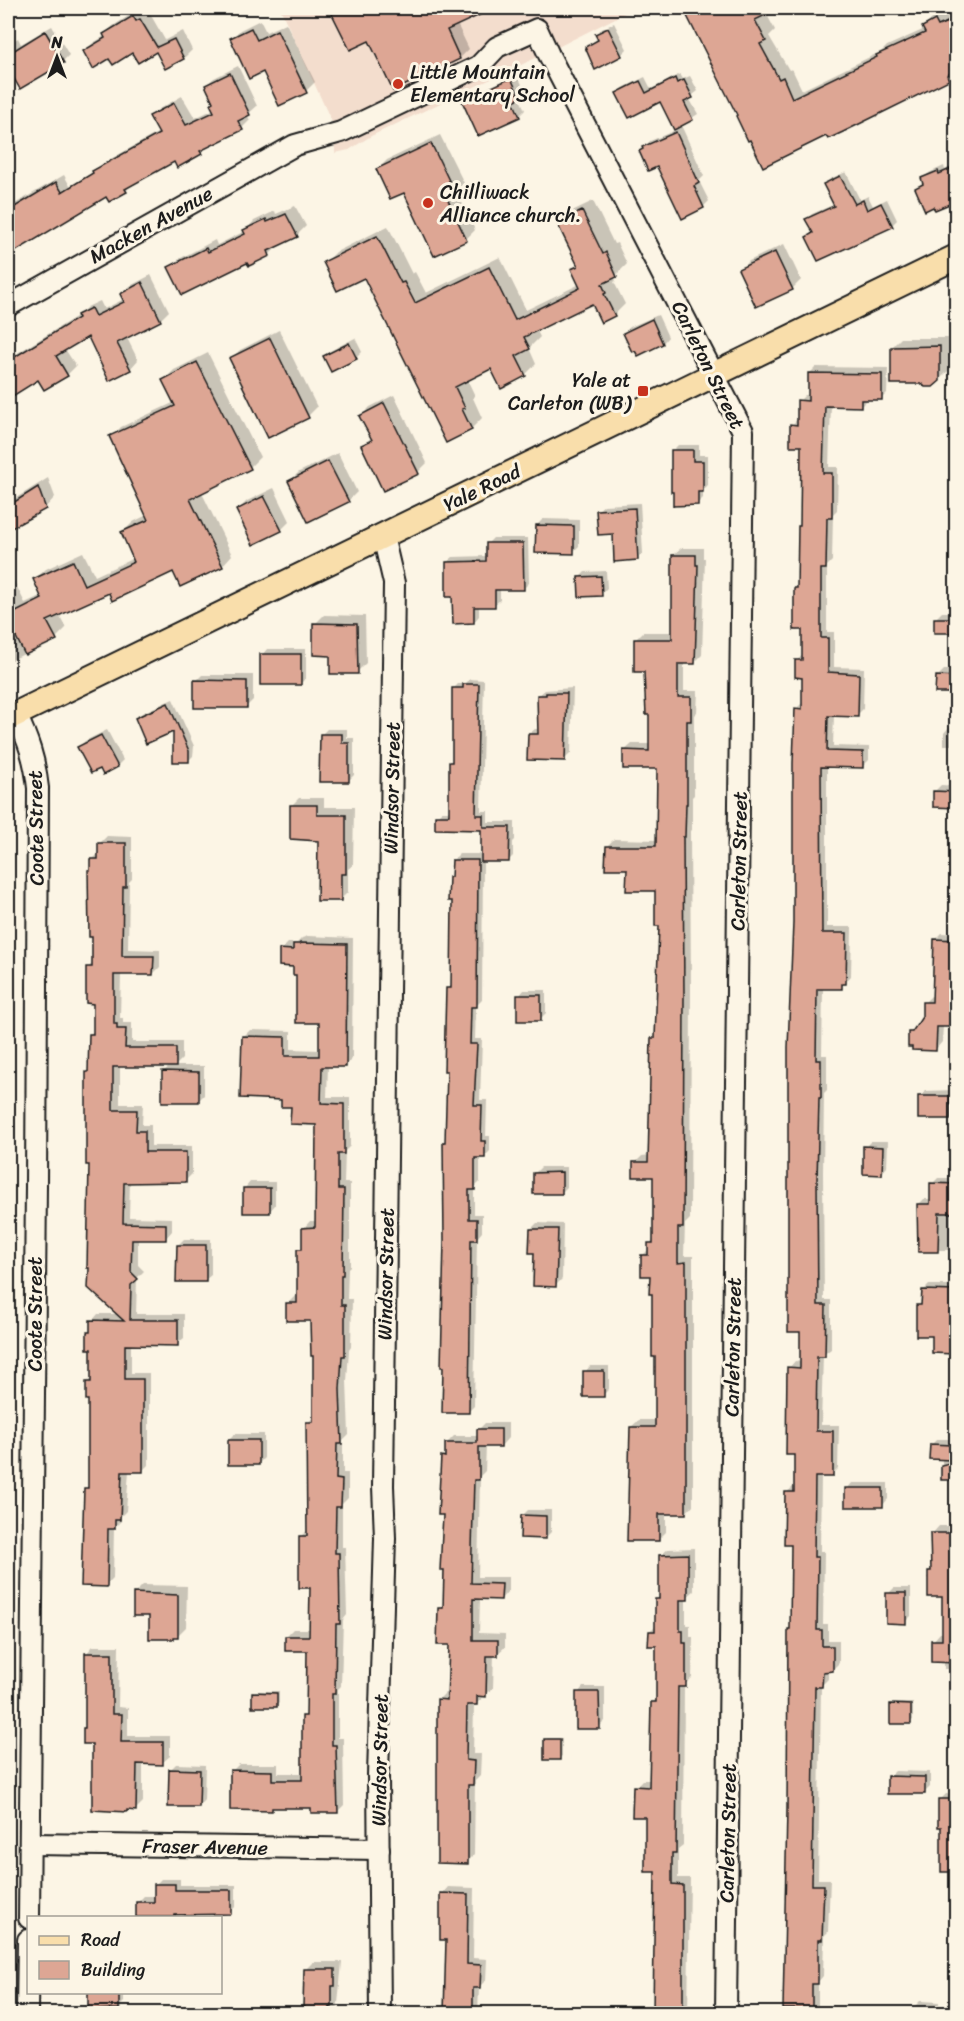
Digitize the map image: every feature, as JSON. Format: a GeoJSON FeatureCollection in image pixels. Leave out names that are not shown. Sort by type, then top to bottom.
{"type":"FeatureCollection","features":[{"type":"Feature","properties":{"kind":"main road","name":"Yale Road"},"geometry":{"type":"LineString","coordinates":[[12,716],[957,256]]}},
{"type":"Feature","properties":{"kind":"street","name":"Carleton Street"},"geometry":{"type":"LineString","coordinates":[[295,145],[341,132],[479,66],[497,47],[537,28],[743,431],[726,2013]]}},
{"type":"Feature","properties":{"kind":"street","name":"Macken Avenue"},"geometry":{"type":"LineString","coordinates":[[8,306],[295,145]]}},
{"type":"Feature","properties":{"kind":"street","name":"Windsor Street"},"geometry":{"type":"LineString","coordinates":[[380,2013],[378,1774],[385,1538],[383,1486],[394,583],[383,536]]}},
{"type":"Feature","properties":{"kind":"street","name":"Coote Street"},"geometry":{"type":"LineString","coordinates":[[12,716],[30,743],[38,788],[29,1916]]}},
{"type":"Feature","properties":{"kind":"street","name":"Fraser Avenue"},"geometry":{"type":"LineString","coordinates":[[31,1844],[379,1849]]}},
{"type":"Feature","properties":{"kind":"street"},"geometry":{"type":"LineString","coordinates":[[27,1994],[27,2013]]}},
{"type":"Feature","properties":{"kind":"shaded area","name":"Little Mountain Elementary School"},"geometry":{"type":"Polygon","coordinates":[[[280,8],[635,8],[371,136],[349,150],[335,153],[334,127],[280,8]]]}},
{"type":"Feature","properties":{"kind":"building"},"geometry":{"type":"Polygon","coordinates":[[[329,8],[495,8],[447,30],[460,59],[393,91],[369,41],[350,50],[329,8]]]}},
{"type":"Feature","properties":{"kind":"building"},"geometry":{"type":"Polygon","coordinates":[[[683,8],[780,8],[755,20],[766,41],[760,44],[779,79],[783,77],[792,98],[925,33],[922,27],[935,20],[938,26],[957,18],[957,70],[947,75],[949,80],[843,132],[828,139],[826,136],[763,167],[683,8]]]}},
{"type":"Feature","properties":{"kind":"building"},"geometry":{"type":"Polygon","coordinates":[[[133,16],[136,21],[140,19],[157,47],[174,39],[184,59],[165,69],[156,52],[138,63],[132,53],[113,65],[109,59],[93,69],[83,51],[105,38],[103,34],[133,16]]]}},
{"type":"Feature","properties":{"kind":"building"},"geometry":{"type":"Polygon","coordinates":[[[251,28],[257,40],[277,30],[307,93],[279,106],[263,72],[249,79],[230,38],[251,28]]]}},
{"type":"Feature","properties":{"kind":"building"},"geometry":{"type":"Polygon","coordinates":[[[608,28],[622,56],[595,70],[585,47],[598,40],[595,34],[608,28]]]}},
{"type":"Feature","properties":{"kind":"building"},"geometry":{"type":"Polygon","coordinates":[[[45,31],[64,63],[20,89],[8,68],[8,54],[45,31]]]}},
{"type":"Feature","properties":{"kind":"building"},"geometry":{"type":"Polygon","coordinates":[[[230,73],[250,115],[238,121],[243,130],[200,151],[202,154],[177,168],[174,162],[125,189],[127,192],[109,202],[106,197],[8,256],[8,211],[56,182],[62,192],[93,173],[92,171],[159,134],[149,116],[174,103],[186,125],[214,112],[210,104],[213,102],[205,85],[230,73]]]}},
{"type":"Feature","properties":{"kind":"building"},"geometry":{"type":"Polygon","coordinates":[[[511,78],[520,98],[513,101],[520,117],[478,136],[462,101],[511,78]]]}},
{"type":"Feature","properties":{"kind":"building"},"geometry":{"type":"Polygon","coordinates":[[[675,78],[677,83],[684,80],[693,98],[684,102],[693,120],[674,130],[660,102],[629,118],[616,93],[640,81],[646,93],[675,78]]]}},
{"type":"Feature","properties":{"kind":"building"},"geometry":{"type":"Polygon","coordinates":[[[676,132],[699,183],[694,186],[704,208],[682,219],[657,167],[648,171],[639,151],[643,149],[642,147],[676,132]]]}},
{"type":"Feature","properties":{"kind":"building","name":"Chilliwack Alliance church."},"geometry":{"type":"Polygon","coordinates":[[[431,143],[455,193],[447,198],[467,241],[434,256],[404,193],[390,199],[376,169],[431,143]]]}},
{"type":"Feature","properties":{"kind":"building"},"geometry":{"type":"Polygon","coordinates":[[[957,166],[957,201],[935,210],[933,207],[925,211],[915,188],[923,184],[921,178],[938,171],[939,174],[957,166]]]}},
{"type":"Feature","properties":{"kind":"building"},"geometry":{"type":"Polygon","coordinates":[[[840,176],[855,204],[863,200],[867,210],[881,203],[893,227],[818,261],[806,237],[813,233],[805,219],[834,206],[823,184],[840,176]]]}},
{"type":"Feature","properties":{"kind":"building"},"geometry":{"type":"Polygon","coordinates":[[[582,211],[603,254],[606,252],[617,277],[602,284],[606,293],[604,294],[615,316],[601,323],[592,304],[524,337],[530,349],[516,356],[526,376],[501,389],[491,369],[455,387],[472,430],[446,443],[364,278],[337,291],[323,262],[377,236],[401,283],[404,282],[415,303],[489,267],[515,320],[580,288],[571,269],[578,266],[557,223],[582,211]]]}},
{"type":"Feature","properties":{"kind":"building"},"geometry":{"type":"Polygon","coordinates":[[[286,214],[298,237],[268,251],[270,256],[249,266],[247,263],[182,295],[168,267],[206,248],[208,252],[245,234],[243,230],[266,219],[267,222],[286,214]]]}},
{"type":"Feature","properties":{"kind":"building"},"geometry":{"type":"Polygon","coordinates":[[[775,252],[793,290],[756,307],[738,269],[775,252]]]}},
{"type":"Feature","properties":{"kind":"building"},"geometry":{"type":"Polygon","coordinates":[[[142,282],[161,321],[117,343],[131,370],[109,381],[88,337],[56,356],[68,376],[44,390],[38,380],[8,399],[8,361],[78,318],[77,315],[91,308],[95,316],[124,302],[120,294],[142,282]]]}},
{"type":"Feature","properties":{"kind":"building"},"geometry":{"type":"Polygon","coordinates":[[[652,319],[663,344],[638,356],[635,351],[632,352],[623,333],[652,319]]]}},
{"type":"Feature","properties":{"kind":"building"},"geometry":{"type":"Polygon","coordinates":[[[270,338],[309,418],[268,438],[229,358],[270,338]]]}},
{"type":"Feature","properties":{"kind":"building"},"geometry":{"type":"Polygon","coordinates":[[[349,343],[357,359],[331,372],[323,356],[349,343]]]}},
{"type":"Feature","properties":{"kind":"building"},"geometry":{"type":"Polygon","coordinates":[[[940,346],[940,381],[933,387],[925,387],[922,384],[891,384],[891,347],[940,346]]]}},
{"type":"Feature","properties":{"kind":"building"},"geometry":{"type":"Polygon","coordinates":[[[197,362],[251,469],[190,499],[223,567],[180,587],[173,572],[112,601],[109,593],[47,621],[57,640],[25,655],[13,631],[8,634],[8,616],[42,599],[33,579],[73,561],[84,585],[134,562],[121,532],[148,520],[109,436],[175,406],[162,380],[197,362]]]}},
{"type":"Feature","properties":{"kind":"building"},"geometry":{"type":"Polygon","coordinates":[[[808,373],[882,374],[882,400],[861,400],[861,407],[825,406],[823,473],[832,473],[832,518],[827,518],[826,569],[821,569],[821,638],[828,638],[828,672],[859,674],[858,717],[828,716],[827,751],[863,752],[863,768],[821,767],[822,933],[847,933],[846,984],[842,984],[842,989],[817,989],[816,1060],[821,1060],[817,1180],[818,1305],[826,1305],[825,1357],[817,1357],[816,1431],[833,1431],[833,1477],[815,1477],[814,1557],[818,1557],[817,1630],[822,1630],[822,1646],[833,1646],[833,1671],[823,1672],[822,1687],[815,1687],[812,1885],[824,1885],[822,1940],[818,1940],[818,1984],[812,1984],[812,2009],[783,2009],[791,1545],[784,1545],[785,1492],[794,1492],[794,1455],[786,1455],[787,1367],[800,1368],[800,1332],[788,1332],[788,1047],[793,923],[793,763],[795,708],[802,709],[802,678],[795,677],[795,660],[802,660],[802,630],[794,630],[794,588],[797,588],[798,526],[800,526],[801,446],[790,446],[790,424],[797,425],[797,400],[808,401],[808,373]]]}},
{"type":"Feature","properties":{"kind":"building"},"geometry":{"type":"Polygon","coordinates":[[[384,403],[419,474],[383,491],[361,445],[372,440],[359,416],[384,403]]]}},
{"type":"Feature","properties":{"kind":"building"},"geometry":{"type":"Polygon","coordinates":[[[671,450],[693,450],[693,461],[703,461],[703,492],[698,492],[698,505],[673,506],[671,450]]]}},
{"type":"Feature","properties":{"kind":"building"},"geometry":{"type":"Polygon","coordinates":[[[328,461],[349,502],[308,522],[288,481],[328,461]]]}},
{"type":"Feature","properties":{"kind":"building"},"geometry":{"type":"Polygon","coordinates":[[[38,487],[46,509],[8,530],[8,506],[38,487]]]}},
{"type":"Feature","properties":{"kind":"building"},"geometry":{"type":"Polygon","coordinates":[[[264,496],[282,531],[253,545],[236,510],[264,496]]]}},
{"type":"Feature","properties":{"kind":"building"},"geometry":{"type":"Polygon","coordinates":[[[635,508],[638,560],[614,562],[613,534],[598,535],[596,510],[635,508]]]}},
{"type":"Feature","properties":{"kind":"building"},"geometry":{"type":"Polygon","coordinates":[[[536,525],[574,526],[574,554],[535,553],[536,525]]]}},
{"type":"Feature","properties":{"kind":"building"},"geometry":{"type":"Polygon","coordinates":[[[486,543],[523,543],[524,590],[495,590],[495,607],[474,607],[474,623],[453,624],[452,597],[446,597],[446,562],[486,561],[486,543]]]}},
{"type":"Feature","properties":{"kind":"building"},"geometry":{"type":"Polygon","coordinates":[[[672,555],[696,555],[696,565],[698,565],[695,664],[678,664],[678,697],[691,697],[691,721],[687,721],[687,804],[685,837],[683,837],[683,1228],[678,1228],[678,1263],[686,1262],[686,1514],[659,1514],[659,1541],[627,1541],[630,1427],[655,1427],[652,1294],[649,1294],[650,1276],[641,1276],[641,1255],[648,1255],[648,1243],[653,1243],[653,1177],[633,1177],[633,1162],[648,1162],[651,1038],[655,1038],[659,926],[655,926],[655,891],[626,891],[627,869],[605,869],[606,846],[656,846],[657,769],[623,769],[623,750],[649,751],[649,715],[646,715],[644,672],[634,672],[634,639],[672,639],[672,555]]]}},
{"type":"Feature","properties":{"kind":"building"},"geometry":{"type":"Polygon","coordinates":[[[601,576],[602,596],[579,597],[578,577],[601,576]]]}},
{"type":"Feature","properties":{"kind":"building"},"geometry":{"type":"Polygon","coordinates":[[[934,618],[957,618],[957,633],[934,633],[934,618]]]}},
{"type":"Feature","properties":{"kind":"building"},"geometry":{"type":"Polygon","coordinates":[[[313,623],[357,624],[358,674],[330,674],[330,656],[313,655],[313,623]]]}},
{"type":"Feature","properties":{"kind":"building"},"geometry":{"type":"Polygon","coordinates":[[[260,654],[301,654],[301,685],[260,685],[260,654]]]}},
{"type":"Feature","properties":{"kind":"building"},"geometry":{"type":"Polygon","coordinates":[[[936,676],[957,677],[957,693],[935,693],[936,676]]]}},
{"type":"Feature","properties":{"kind":"building"},"geometry":{"type":"Polygon","coordinates":[[[194,680],[247,681],[247,708],[194,708],[194,680]]]}},
{"type":"Feature","properties":{"kind":"building"},"geometry":{"type":"Polygon","coordinates":[[[463,684],[479,684],[476,815],[483,815],[483,827],[510,827],[509,862],[481,862],[481,830],[435,829],[435,815],[449,815],[452,688],[463,688],[463,684]]]}},
{"type":"Feature","properties":{"kind":"building"},"geometry":{"type":"Polygon","coordinates":[[[546,693],[567,693],[565,761],[527,760],[528,734],[538,734],[537,695],[546,695],[546,693]]]}},
{"type":"Feature","properties":{"kind":"building"},"geometry":{"type":"Polygon","coordinates":[[[168,703],[189,751],[189,762],[173,762],[173,732],[146,744],[135,718],[168,703]]]}},
{"type":"Feature","properties":{"kind":"building"},"geometry":{"type":"Polygon","coordinates":[[[320,734],[342,734],[342,743],[349,743],[349,782],[319,782],[320,734]]]}},
{"type":"Feature","properties":{"kind":"building"},"geometry":{"type":"Polygon","coordinates":[[[101,735],[118,767],[103,775],[100,769],[91,773],[77,747],[101,735]]]}},
{"type":"Feature","properties":{"kind":"building"},"geometry":{"type":"Polygon","coordinates":[[[933,791],[957,792],[957,808],[933,807],[933,791]]]}},
{"type":"Feature","properties":{"kind":"building"},"geometry":{"type":"Polygon","coordinates":[[[290,805],[317,805],[317,815],[346,815],[346,874],[341,874],[341,901],[317,901],[318,841],[290,839],[290,805]]]}},
{"type":"Feature","properties":{"kind":"building"},"geometry":{"type":"Polygon","coordinates":[[[98,843],[126,843],[122,956],[154,956],[153,975],[114,975],[114,1024],[117,1024],[117,1029],[126,1029],[125,1048],[176,1048],[176,1067],[113,1067],[113,1110],[137,1110],[136,1131],[145,1131],[145,1152],[186,1152],[186,1182],[124,1183],[123,1223],[166,1224],[166,1240],[132,1240],[131,1272],[138,1279],[131,1285],[130,1320],[178,1320],[178,1346],[125,1345],[125,1379],[143,1379],[143,1472],[122,1472],[120,1520],[115,1520],[115,1529],[108,1529],[107,1587],[81,1586],[84,1488],[88,1488],[86,1382],[91,1382],[91,1349],[87,1349],[87,1332],[90,1332],[90,1320],[124,1321],[88,1288],[89,1165],[86,1165],[86,1072],[88,1072],[89,1034],[93,1034],[93,1004],[86,1003],[86,967],[92,967],[88,870],[90,870],[90,859],[98,859],[98,843]]]}},
{"type":"Feature","properties":{"kind":"building"},"geometry":{"type":"Polygon","coordinates":[[[452,860],[478,860],[477,1007],[471,1007],[470,1044],[477,1044],[474,1105],[482,1105],[481,1141],[485,1141],[485,1158],[475,1158],[475,1190],[469,1190],[469,1219],[477,1219],[477,1240],[471,1240],[469,1413],[442,1413],[443,1142],[445,1142],[447,1071],[444,1071],[446,988],[451,988],[452,901],[448,901],[452,860]]]}},
{"type":"Feature","properties":{"kind":"building"},"geometry":{"type":"Polygon","coordinates":[[[934,939],[957,940],[957,1027],[937,1027],[936,1051],[912,1050],[912,1047],[908,1047],[908,1032],[912,1032],[922,1017],[922,1002],[932,1002],[934,939]]]}},
{"type":"Feature","properties":{"kind":"building"},"geometry":{"type":"Polygon","coordinates":[[[293,944],[347,944],[346,1067],[322,1067],[321,1103],[344,1104],[344,1154],[338,1154],[338,1189],[344,1189],[341,1305],[345,1305],[345,1356],[342,1356],[340,1389],[342,1444],[337,1444],[336,1479],[342,1480],[341,1507],[336,1507],[335,1553],[339,1553],[340,1624],[336,1624],[335,1694],[332,1694],[332,1745],[336,1745],[338,1813],[311,1813],[311,1808],[272,1808],[272,1811],[230,1810],[230,1770],[272,1771],[272,1780],[302,1780],[302,1716],[306,1716],[307,1651],[285,1651],[285,1636],[309,1636],[310,1588],[299,1588],[299,1536],[307,1536],[306,1422],[313,1422],[313,1356],[311,1356],[310,1321],[286,1321],[286,1303],[297,1303],[297,1249],[302,1249],[302,1228],[315,1227],[316,1125],[290,1124],[291,1107],[281,1107],[281,1100],[240,1098],[242,1036],[285,1037],[285,1056],[319,1056],[319,1023],[296,1023],[296,975],[293,975],[293,967],[279,966],[279,949],[293,950],[293,944]]]}},
{"type":"Feature","properties":{"kind":"building"},"geometry":{"type":"Polygon","coordinates":[[[517,995],[541,995],[541,1021],[517,1021],[517,995]]]}},
{"type":"Feature","properties":{"kind":"building"},"geometry":{"type":"Polygon","coordinates":[[[162,1071],[199,1072],[199,1102],[162,1102],[162,1071]]]}},
{"type":"Feature","properties":{"kind":"building"},"geometry":{"type":"Polygon","coordinates":[[[918,1096],[950,1096],[950,1119],[918,1119],[918,1096]]]}},
{"type":"Feature","properties":{"kind":"building"},"geometry":{"type":"Polygon","coordinates":[[[863,1146],[883,1147],[882,1175],[863,1174],[863,1146]]]}},
{"type":"Feature","properties":{"kind":"building"},"geometry":{"type":"Polygon","coordinates":[[[562,1172],[562,1194],[533,1194],[533,1173],[562,1172]]]}},
{"type":"Feature","properties":{"kind":"building"},"geometry":{"type":"Polygon","coordinates":[[[930,1183],[957,1184],[957,1213],[939,1213],[938,1252],[918,1252],[917,1204],[930,1204],[930,1183]]]}},
{"type":"Feature","properties":{"kind":"building"},"geometry":{"type":"Polygon","coordinates":[[[243,1188],[270,1188],[270,1213],[243,1213],[243,1188]]]}},
{"type":"Feature","properties":{"kind":"building"},"geometry":{"type":"Polygon","coordinates":[[[530,1229],[558,1229],[556,1287],[533,1286],[534,1253],[529,1253],[530,1229]]]}},
{"type":"Feature","properties":{"kind":"building"},"geometry":{"type":"Polygon","coordinates":[[[177,1245],[206,1245],[206,1282],[176,1282],[177,1245]]]}},
{"type":"Feature","properties":{"kind":"building"},"geometry":{"type":"Polygon","coordinates":[[[922,1290],[957,1291],[954,1354],[932,1353],[932,1336],[916,1336],[916,1305],[921,1305],[922,1290]]]}},
{"type":"Feature","properties":{"kind":"building"},"geometry":{"type":"Polygon","coordinates":[[[583,1371],[604,1371],[604,1397],[583,1397],[583,1371]]]}},
{"type":"Feature","properties":{"kind":"building"},"geometry":{"type":"Polygon","coordinates":[[[477,1429],[501,1429],[501,1447],[479,1447],[479,1480],[474,1480],[471,1583],[502,1584],[501,1600],[473,1599],[473,1640],[498,1640],[498,1656],[487,1656],[486,1697],[477,1696],[477,1705],[467,1705],[466,1760],[474,1761],[473,1785],[468,1785],[468,1864],[437,1863],[437,1699],[447,1700],[449,1645],[437,1645],[438,1608],[443,1608],[444,1570],[440,1570],[443,1515],[438,1515],[441,1456],[445,1457],[445,1443],[477,1443],[477,1429]]]}},
{"type":"Feature","properties":{"kind":"building"},"geometry":{"type":"Polygon","coordinates":[[[228,1440],[259,1440],[259,1465],[228,1465],[228,1440]]]}},
{"type":"Feature","properties":{"kind":"building"},"geometry":{"type":"Polygon","coordinates":[[[930,1444],[952,1445],[951,1460],[929,1459],[930,1444]]]}},
{"type":"Feature","properties":{"kind":"building"},"geometry":{"type":"Polygon","coordinates":[[[957,1461],[957,1480],[941,1480],[941,1465],[957,1461]]]}},
{"type":"Feature","properties":{"kind":"building"},"geometry":{"type":"Polygon","coordinates":[[[845,1488],[883,1488],[883,1507],[845,1507],[845,1488]]]}},
{"type":"Feature","properties":{"kind":"building"},"geometry":{"type":"Polygon","coordinates":[[[521,1515],[546,1516],[546,1539],[520,1538],[521,1515]]]}},
{"type":"Feature","properties":{"kind":"building"},"geometry":{"type":"Polygon","coordinates":[[[930,1533],[957,1533],[957,1663],[931,1662],[931,1640],[942,1640],[942,1597],[928,1597],[928,1571],[931,1571],[930,1533]]]}},
{"type":"Feature","properties":{"kind":"building"},"geometry":{"type":"Polygon","coordinates":[[[688,1554],[688,1600],[680,1600],[680,1631],[683,1631],[683,1643],[686,1643],[686,1687],[678,1687],[676,1853],[672,1853],[672,1884],[683,1885],[683,2012],[653,2012],[655,1872],[645,1872],[645,1817],[632,1817],[633,1786],[649,1787],[651,1702],[656,1702],[656,1646],[648,1646],[649,1631],[655,1631],[655,1599],[659,1599],[659,1555],[688,1554]]]}},
{"type":"Feature","properties":{"kind":"building"},"geometry":{"type":"Polygon","coordinates":[[[133,1593],[178,1595],[178,1637],[149,1639],[149,1616],[133,1616],[133,1593]]]}},
{"type":"Feature","properties":{"kind":"building"},"geometry":{"type":"Polygon","coordinates":[[[886,1593],[906,1593],[906,1624],[886,1623],[886,1593]]]}},
{"type":"Feature","properties":{"kind":"building"},"geometry":{"type":"Polygon","coordinates":[[[85,1653],[112,1653],[112,1714],[122,1714],[121,1742],[163,1742],[163,1765],[137,1764],[136,1811],[92,1810],[92,1744],[83,1744],[85,1653]]]}},
{"type":"Feature","properties":{"kind":"building"},"geometry":{"type":"Polygon","coordinates":[[[252,1692],[277,1693],[277,1707],[252,1707],[252,1692]]]}},
{"type":"Feature","properties":{"kind":"building"},"geometry":{"type":"Polygon","coordinates":[[[576,1692],[599,1692],[600,1729],[576,1729],[576,1692]]]}},
{"type":"Feature","properties":{"kind":"building"},"geometry":{"type":"Polygon","coordinates":[[[890,1704],[911,1705],[911,1724],[890,1724],[890,1704]]]}},
{"type":"Feature","properties":{"kind":"building"},"geometry":{"type":"Polygon","coordinates":[[[544,1739],[560,1739],[560,1760],[544,1760],[544,1739]]]}},
{"type":"Feature","properties":{"kind":"building"},"geometry":{"type":"Polygon","coordinates":[[[169,1769],[200,1770],[199,1807],[168,1807],[169,1769]]]}},
{"type":"Feature","properties":{"kind":"building"},"geometry":{"type":"Polygon","coordinates":[[[887,1776],[925,1777],[925,1794],[887,1794],[887,1776]]]}},
{"type":"Feature","properties":{"kind":"building"},"geometry":{"type":"Polygon","coordinates":[[[938,1799],[957,1799],[957,1872],[941,1872],[941,1827],[938,1827],[938,1799]]]}},
{"type":"Feature","properties":{"kind":"building"},"geometry":{"type":"Polygon","coordinates":[[[154,1884],[175,1884],[175,1890],[231,1890],[231,1914],[136,1916],[136,1902],[154,1902],[154,1884]]]}},
{"type":"Feature","properties":{"kind":"building"},"geometry":{"type":"Polygon","coordinates":[[[440,1893],[468,1894],[467,1964],[481,1965],[480,1988],[473,1988],[473,2013],[444,2013],[446,1940],[440,1940],[440,1893]]]}},
{"type":"Feature","properties":{"kind":"building"},"geometry":{"type":"Polygon","coordinates":[[[304,1969],[335,1969],[335,1986],[332,1986],[330,2013],[305,2013],[305,2007],[303,2007],[304,1969]]]}},
{"type":"Feature","properties":{"kind":"building"},"geometry":{"type":"Polygon","coordinates":[[[88,1994],[119,1994],[119,2009],[88,2010],[88,1994]]]}},
{"type":"Feature","properties":{"kind":"place","name":"Little Mountain Elementary School"},"geometry":{"type":"Point","coordinates":[398,84]}},
{"type":"Feature","properties":{"kind":"place","name":"Chilliwack Alliance church."},"geometry":{"type":"Point","coordinates":[428,203]}},
{"type":"Feature","properties":{"kind":"place","name":"Yale at Carleton (WB)"},"geometry":{"type":"Point","coordinates":[643,391]}}]}
